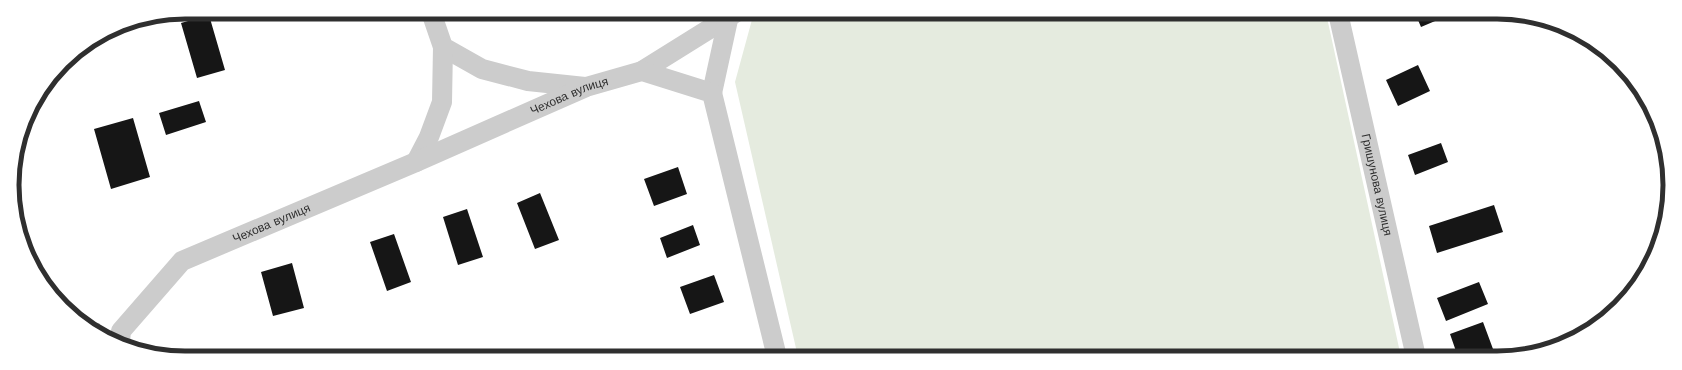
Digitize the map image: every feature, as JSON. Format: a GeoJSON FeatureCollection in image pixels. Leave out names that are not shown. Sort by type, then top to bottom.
{"type":"FeatureCollection","features":[{"type":"Feature","properties":{"kind":"street"},"geometry":{"type":"LineString","coordinates":[[416,162],[429,137],[442,102],[443,47],[433,19]]}},
{"type":"Feature","properties":{"kind":"street","name":"Чехова вулиця"},"geometry":{"type":"LineString","coordinates":[[120,338],[121,331],[182,261],[416,162],[586,87],[642,71],[724,19]]}},
{"type":"Feature","properties":{"kind":"street"},"geometry":{"type":"LineString","coordinates":[[731,19],[712,93],[775,351]]}},
{"type":"Feature","properties":{"kind":"street","name":"Гришунова вулиця"},"geometry":{"type":"LineString","coordinates":[[1339,19],[1415,351]]}},
{"type":"Feature","properties":{"kind":"street"},"geometry":{"type":"LineString","coordinates":[[443,47],[482,69],[528,81],[586,87]]}},
{"type":"Feature","properties":{"kind":"street"},"geometry":{"type":"LineString","coordinates":[[642,71],[712,93]]}},
{"type":"Feature","properties":{"kind":"shaded area"},"geometry":{"type":"Polygon","coordinates":[[[752,19],[1327,19],[1400,351],[797,351],[735,82],[752,19]]]}},
{"type":"Feature","properties":{"kind":"building"},"geometry":{"type":"Polygon","coordinates":[[[195,19],[210,19],[225,70],[197,78],[181,23],[195,19]]]}},
{"type":"Feature","properties":{"kind":"building"},"geometry":{"type":"Polygon","coordinates":[[[1418,19],[1440,19],[1421,27],[1418,19]]]}},
{"type":"Feature","properties":{"kind":"building"},"geometry":{"type":"Polygon","coordinates":[[[1418,65],[1430,91],[1398,106],[1386,80],[1418,65]]]}},
{"type":"Feature","properties":{"kind":"building"},"geometry":{"type":"Polygon","coordinates":[[[199,101],[206,122],[166,135],[159,113],[199,101]]]}},
{"type":"Feature","properties":{"kind":"building"},"geometry":{"type":"Polygon","coordinates":[[[133,118],[150,177],[111,189],[94,129],[133,118]]]}},
{"type":"Feature","properties":{"kind":"building"},"geometry":{"type":"Polygon","coordinates":[[[1441,143],[1448,162],[1415,175],[1408,155],[1441,143]]]}},
{"type":"Feature","properties":{"kind":"building"},"geometry":{"type":"Polygon","coordinates":[[[678,167],[687,194],[654,206],[644,179],[678,167]]]}},
{"type":"Feature","properties":{"kind":"building"},"geometry":{"type":"Polygon","coordinates":[[[540,193],[559,240],[535,249],[517,203],[540,193]]]}},
{"type":"Feature","properties":{"kind":"building"},"geometry":{"type":"Polygon","coordinates":[[[1494,205],[1503,232],[1437,253],[1429,226],[1494,205]]]}},
{"type":"Feature","properties":{"kind":"building"},"geometry":{"type":"Polygon","coordinates":[[[467,209],[483,257],[458,265],[443,217],[467,209]]]}},
{"type":"Feature","properties":{"kind":"building"},"geometry":{"type":"Polygon","coordinates":[[[693,225],[700,245],[667,258],[660,238],[693,225]]]}},
{"type":"Feature","properties":{"kind":"building"},"geometry":{"type":"Polygon","coordinates":[[[394,234],[411,282],[387,291],[370,242],[394,234]]]}},
{"type":"Feature","properties":{"kind":"building"},"geometry":{"type":"Polygon","coordinates":[[[292,263],[304,308],[273,316],[261,272],[292,263]]]}},
{"type":"Feature","properties":{"kind":"building"},"geometry":{"type":"Polygon","coordinates":[[[714,275],[724,302],[690,314],[680,287],[714,275]]]}},
{"type":"Feature","properties":{"kind":"building"},"geometry":{"type":"Polygon","coordinates":[[[1479,282],[1488,304],[1446,321],[1437,298],[1479,282]]]}},
{"type":"Feature","properties":{"kind":"building"},"geometry":{"type":"Polygon","coordinates":[[[1483,322],[1493,349],[1488,351],[1456,351],[1450,334],[1483,322]]]}}]}
